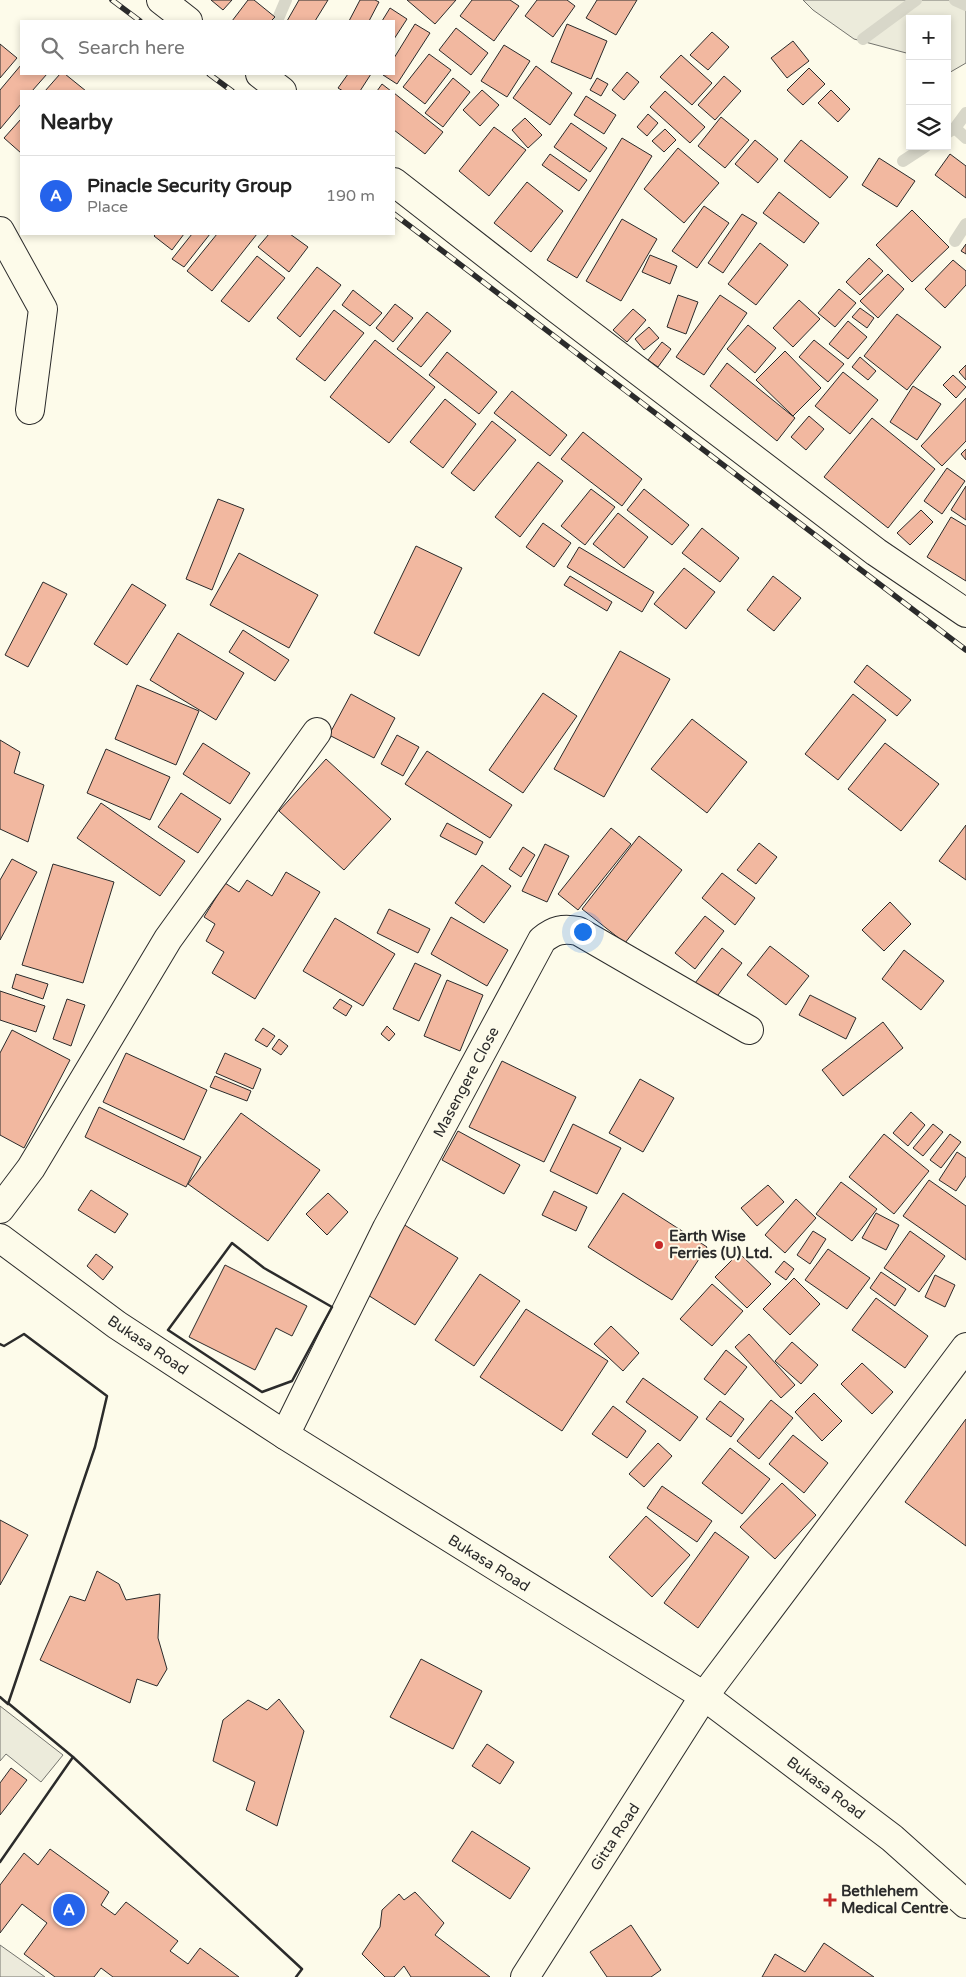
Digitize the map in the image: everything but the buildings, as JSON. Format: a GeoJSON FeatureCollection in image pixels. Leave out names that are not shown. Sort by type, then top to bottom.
{"type":"FeatureCollection","features":[{"type":"Feature","properties":{"kind":"street"},"geometry":{"type":"LineString","coordinates":[[161,0],[187,20]]}},
{"type":"Feature","properties":{"kind":"street"},"geometry":{"type":"LineString","coordinates":[[261,75],[281,90]]}},
{"type":"Feature","properties":{"kind":"street"},"geometry":{"type":"LineString","coordinates":[[395,183],[876,552],[966,613]]}},
{"type":"Feature","properties":{"kind":"street"},"geometry":{"type":"LineString","coordinates":[[0,231],[43,309],[30,410]]}},
{"type":"Feature","properties":{"kind":"street"},"geometry":{"type":"LineString","coordinates":[[0,1209],[31,1168],[168,939],[317,732]]}},
{"type":"Feature","properties":{"kind":"street","name":"Masengere Close"},"geometry":{"type":"LineString","coordinates":[[284,1435],[388,1228],[542,940],[551,933],[560,930],[578,931],[749,1030]]}},
{"type":"Feature","properties":{"kind":"street","name":"Bukasa Road"},"geometry":{"type":"LineString","coordinates":[[0,1238],[117,1325],[284,1435],[704,1696],[892,1838],[966,1904]]}},
{"type":"Feature","properties":{"kind":"street","name":"Gitta Road"},"geometry":{"type":"LineString","coordinates":[[525,1977],[704,1696],[966,1347]]}},
{"type":"Feature","properties":{"kind":"shaded area"},"geometry":{"type":"Polygon","coordinates":[[[803,0],[966,0],[966,63],[951,72],[951,15],[906,15],[906,53],[854,39],[813,10],[803,0]]]}},
{"type":"Feature","properties":{"kind":"shaded area"},"geometry":{"type":"Polygon","coordinates":[[[0,1706],[63,1755],[41,1782],[6,1754],[0,1761],[0,1706]]]}},
{"type":"Feature","properties":{"kind":"shaded area"},"geometry":{"type":"Polygon","coordinates":[[[0,1945],[45,1977],[0,1977],[0,1945]]]}},
{"type":"Feature","properties":{"kind":"waterway"},"geometry":{"type":"LineString","coordinates":[[277,20],[286,0]]}},
{"type":"Feature","properties":{"kind":"waterway"},"geometry":{"type":"LineString","coordinates":[[863,39],[916,0]]}},
{"type":"Feature","properties":{"kind":"waterway"},"geometry":{"type":"LineString","coordinates":[[955,0],[966,5]]}},
{"type":"Feature","properties":{"kind":"waterway"},"geometry":{"type":"LineString","coordinates":[[951,130],[966,113]]}},
{"type":"Feature","properties":{"kind":"waterway"},"geometry":{"type":"LineString","coordinates":[[955,128],[966,138]]}},
{"type":"Feature","properties":{"kind":"waterway"},"geometry":{"type":"LineString","coordinates":[[903,161],[920,150]]}},
{"type":"Feature","properties":{"kind":"waterway"},"geometry":{"type":"LineString","coordinates":[[955,241],[966,224]]}},
{"type":"Feature","properties":{"kind":"railway"},"geometry":{"type":"LineString","coordinates":[[112,0],[139,20]]}},
{"type":"Feature","properties":{"kind":"railway"},"geometry":{"type":"LineString","coordinates":[[210,75],[231,90]]}},
{"type":"Feature","properties":{"kind":"railway"},"geometry":{"type":"LineString","coordinates":[[395,215],[966,650]]}},
{"type":"Feature","properties":{"kind":"wall"},"geometry":{"type":"LineString","coordinates":[[232,1243],[264,1268],[332,1307],[292,1381],[262,1392],[168,1330],[232,1243]]}},
{"type":"Feature","properties":{"kind":"wall"},"geometry":{"type":"LineString","coordinates":[[0,1344],[4,1346],[24,1334],[107,1396],[95,1447],[8,1704],[0,1697]]}},
{"type":"Feature","properties":{"kind":"wall"},"geometry":{"type":"LineString","coordinates":[[8,1703],[73,1757]]}},
{"type":"Feature","properties":{"kind":"wall"},"geometry":{"type":"LineString","coordinates":[[0,1862],[73,1757],[302,1969],[296,1977]]}},
{"type":"Feature","properties":{"kind":"place","name":"Earth Wise Ferries (U) Ltd."},"geometry":{"type":"Point","coordinates":[659,1245]}},
{"type":"Feature","properties":{"kind":"place","name":"Bethlehem Medical Centre"},"geometry":{"type":"Point","coordinates":[830,1900]}},
{"type":"Feature","properties":{"kind":"place","name":"Pinacle Security Group"},"geometry":{"type":"Point","coordinates":[69,1910]}}]}
